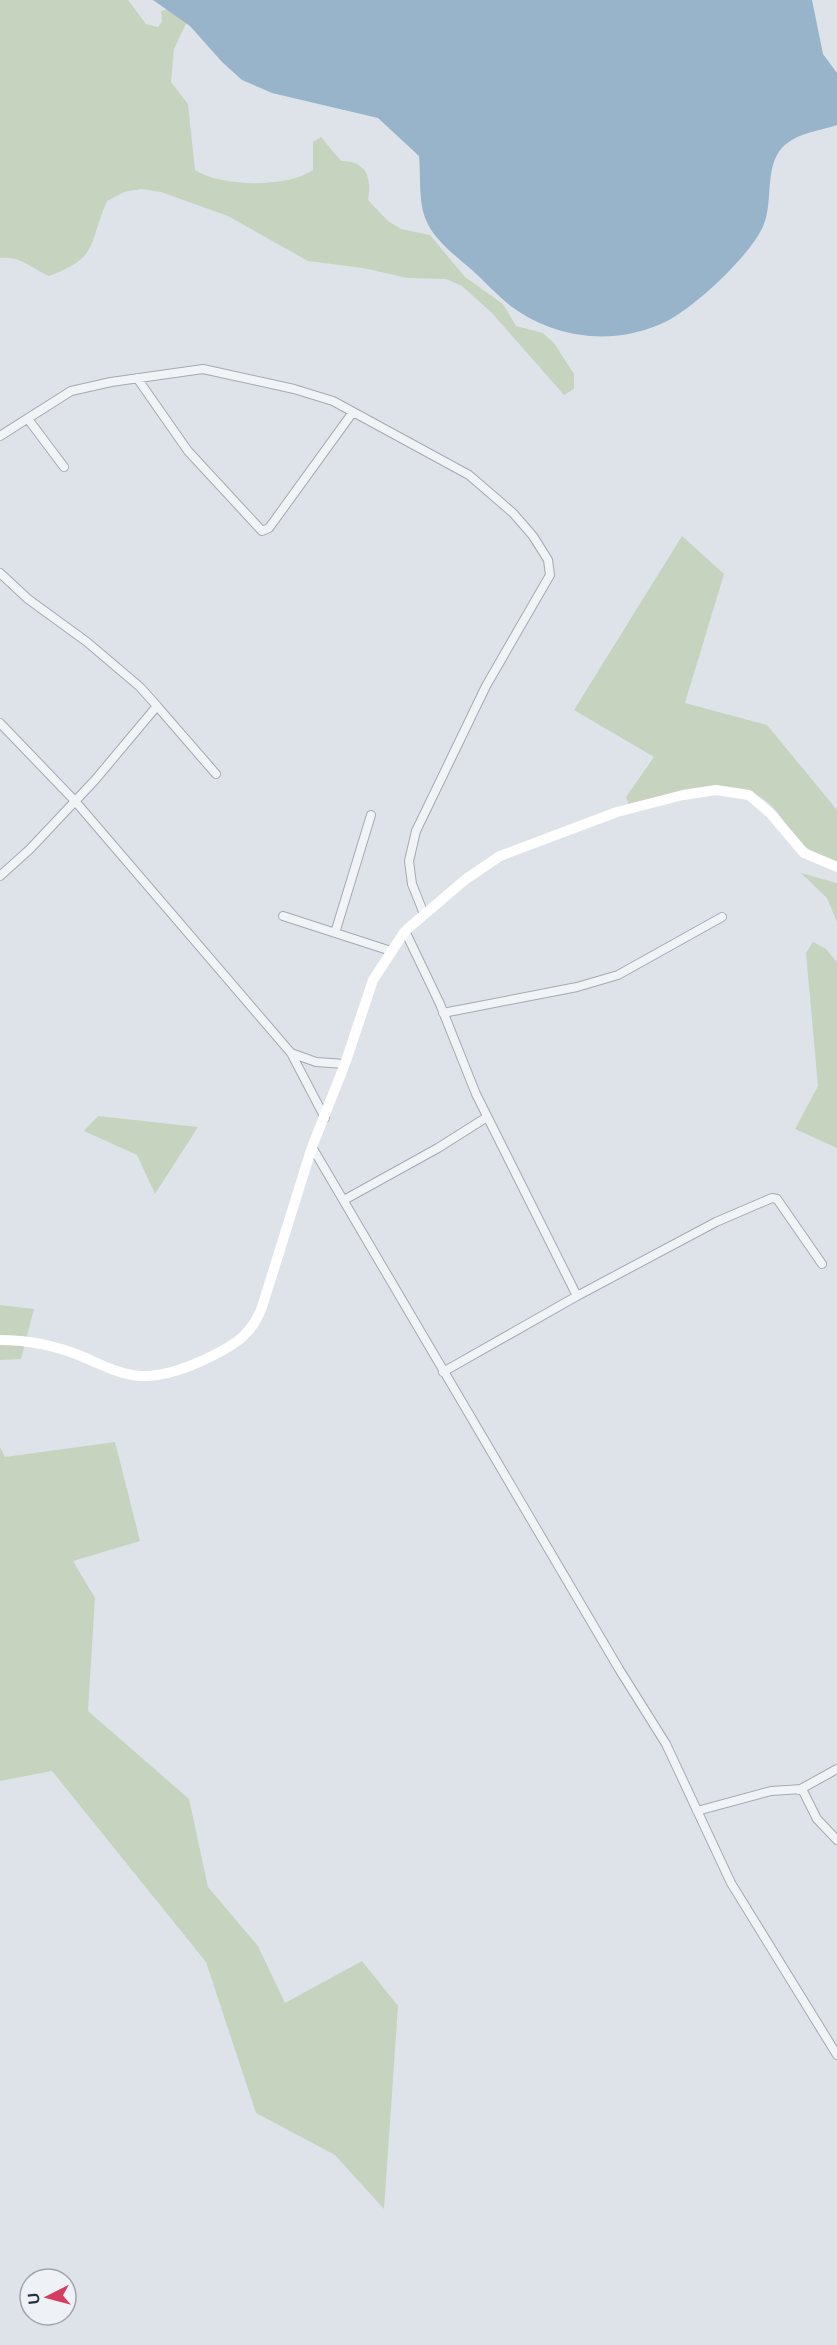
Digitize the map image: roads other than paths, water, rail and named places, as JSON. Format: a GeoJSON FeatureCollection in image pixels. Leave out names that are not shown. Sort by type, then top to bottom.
{"type":"FeatureCollection","features":[{"type":"Feature","properties":{"kind":"main road"},"geometry":{"type":"LineString","coordinates":[[0,1340],[34,1341],[124,1373],[139,1376],[176,1371],[228,1348],[244,1338],[255,1326],[312,1147],[345,1064],[373,980],[405,931],[466,879],[500,856],[617,812],[698,792],[726,790],[749,795],[770,813],[804,853],[837,867]]}},
{"type":"Feature","properties":{"kind":"street"},"geometry":{"type":"LineString","coordinates":[[0,436],[72,392],[137,378],[210,370],[317,396],[352,412],[436,456],[473,479],[504,504],[526,528],[551,568],[545,585],[486,687],[416,831],[410,868],[412,884],[424,914]]}},
{"type":"Feature","properties":{"kind":"street"},"geometry":{"type":"LineString","coordinates":[[137,378],[188,451],[262,531],[269,528],[352,412]]}},
{"type":"Feature","properties":{"kind":"street"},"geometry":{"type":"LineString","coordinates":[[28,419],[64,467]]}},
{"type":"Feature","properties":{"kind":"street"},"geometry":{"type":"LineString","coordinates":[[0,573],[28,599],[87,642],[140,687],[216,774]]}},
{"type":"Feature","properties":{"kind":"street"},"geometry":{"type":"LineString","coordinates":[[0,876],[30,849],[75,801],[157,706]]}},
{"type":"Feature","properties":{"kind":"street"},"geometry":{"type":"LineString","coordinates":[[0,723],[75,801],[291,1053],[325,1118]]}},
{"type":"Feature","properties":{"kind":"street"},"geometry":{"type":"LineString","coordinates":[[335,933],[371,815]]}},
{"type":"Feature","properties":{"kind":"street"},"geometry":{"type":"LineString","coordinates":[[283,916],[391,951]]}},
{"type":"Feature","properties":{"kind":"street"},"geometry":{"type":"LineString","coordinates":[[444,1013],[577,987],[618,975],[722,917]]}},
{"type":"Feature","properties":{"kind":"street"},"geometry":{"type":"LineString","coordinates":[[405,931],[444,1013],[487,1117],[577,1296]]}},
{"type":"Feature","properties":{"kind":"street"},"geometry":{"type":"LineString","coordinates":[[291,1053],[316,1062],[345,1064]]}},
{"type":"Feature","properties":{"kind":"street"},"geometry":{"type":"LineString","coordinates":[[344,1200],[421,1158],[487,1117]]}},
{"type":"Feature","properties":{"kind":"street"},"geometry":{"type":"LineString","coordinates":[[312,1147],[443,1372],[582,1602],[619,1670],[666,1743],[697,1811],[752,1920],[805,2000],[837,2055]]}},
{"type":"Feature","properties":{"kind":"street"},"geometry":{"type":"LineString","coordinates":[[443,1372],[577,1296],[716,1222],[772,1198],[777,1199],[822,1264]]}},
{"type":"Feature","properties":{"kind":"street"},"geometry":{"type":"LineString","coordinates":[[797,1791],[837,1769]]}},
{"type":"Feature","properties":{"kind":"street"},"geometry":{"type":"LineString","coordinates":[[697,1811],[771,1791],[802,1789],[818,1819],[837,1840]]}},
{"type":"Feature","properties":{"kind":"water"},"geometry":{"type":"Polygon","coordinates":[[[153,0],[812,0],[823,54],[837,73],[837,125],[798,137],[779,151],[772,170],[765,221],[759,233],[737,262],[693,304],[667,321],[628,334],[588,336],[568,333],[549,327],[512,307],[440,241],[429,227],[423,213],[419,156],[378,118],[272,93],[242,80],[222,62],[190,26],[153,0]]]}}]}
